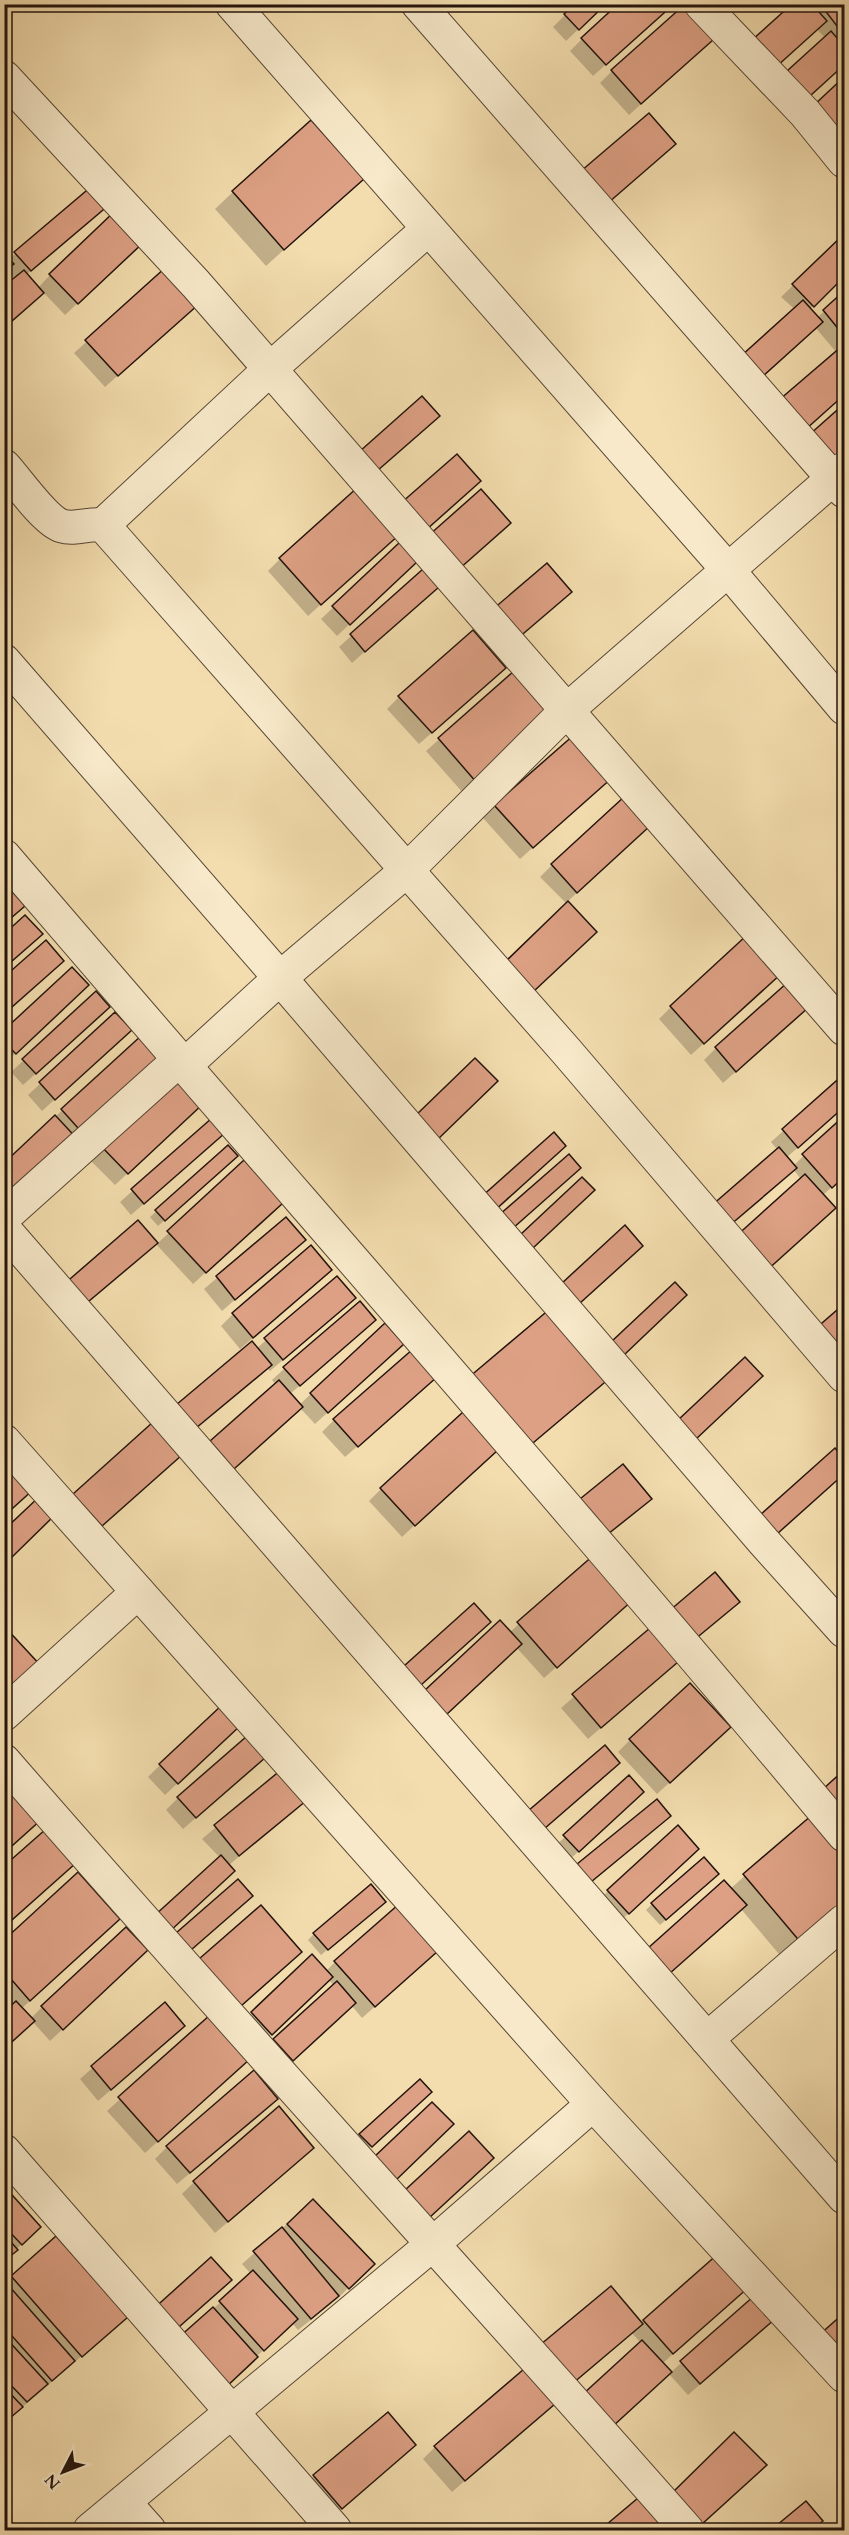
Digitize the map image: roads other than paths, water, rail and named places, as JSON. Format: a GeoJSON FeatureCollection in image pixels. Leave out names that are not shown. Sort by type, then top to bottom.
{"type":"FeatureCollection","features":[{"type":"Feature","properties":{"kind":"street"},"geometry":{"type":"LineString","coordinates":[[232,4],[728,570],[844,708]]}},
{"type":"Feature","properties":{"kind":"street"},"geometry":{"type":"LineString","coordinates":[[4,1217],[406,871],[566,711],[728,570],[841,479],[418,4]]}},
{"type":"Feature","properties":{"kind":"street"},"geometry":{"type":"LineString","coordinates":[[701,4],[805,113],[844,161]]}},
{"type":"Feature","properties":{"kind":"street"},"geometry":{"type":"LineString","coordinates":[[4,76],[270,369],[844,1029]]}},
{"type":"Feature","properties":{"kind":"street"},"geometry":{"type":"LineString","coordinates":[[4,466],[52,521],[62,526],[103,525],[270,369],[429,229]]}},
{"type":"Feature","properties":{"kind":"street"},"geometry":{"type":"LineString","coordinates":[[103,525],[567,1052],[844,1376]]}},
{"type":"Feature","properties":{"kind":"street"},"geometry":{"type":"LineString","coordinates":[[4,661],[280,978],[756,1533],[844,1631]]}},
{"type":"Feature","properties":{"kind":"street"},"geometry":{"type":"LineString","coordinates":[[4,856],[418,1338],[646,1596],[844,1835]]}},
{"type":"Feature","properties":{"kind":"street"},"geometry":{"type":"LineString","coordinates":[[4,1229],[844,2196]]}},
{"type":"Feature","properties":{"kind":"street"},"geometry":{"type":"LineString","coordinates":[[4,1441],[593,2104],[844,2376]]}},
{"type":"Feature","properties":{"kind":"street"},"geometry":{"type":"LineString","coordinates":[[4,1714],[138,1592]]}},
{"type":"Feature","properties":{"kind":"street"},"geometry":{"type":"LineString","coordinates":[[4,1761],[687,2530]]}},
{"type":"Feature","properties":{"kind":"street"},"geometry":{"type":"LineString","coordinates":[[707,2039],[844,1921]]}},
{"type":"Feature","properties":{"kind":"street"},"geometry":{"type":"LineString","coordinates":[[90,2530],[434,2243],[593,2104]]}},
{"type":"Feature","properties":{"kind":"street"},"geometry":{"type":"LineString","coordinates":[[4,2151],[335,2530]]}},
{"type":"Feature","properties":{"kind":"street"},"geometry":{"type":"LineString","coordinates":[[124,2502],[149,2530]]}}]}
